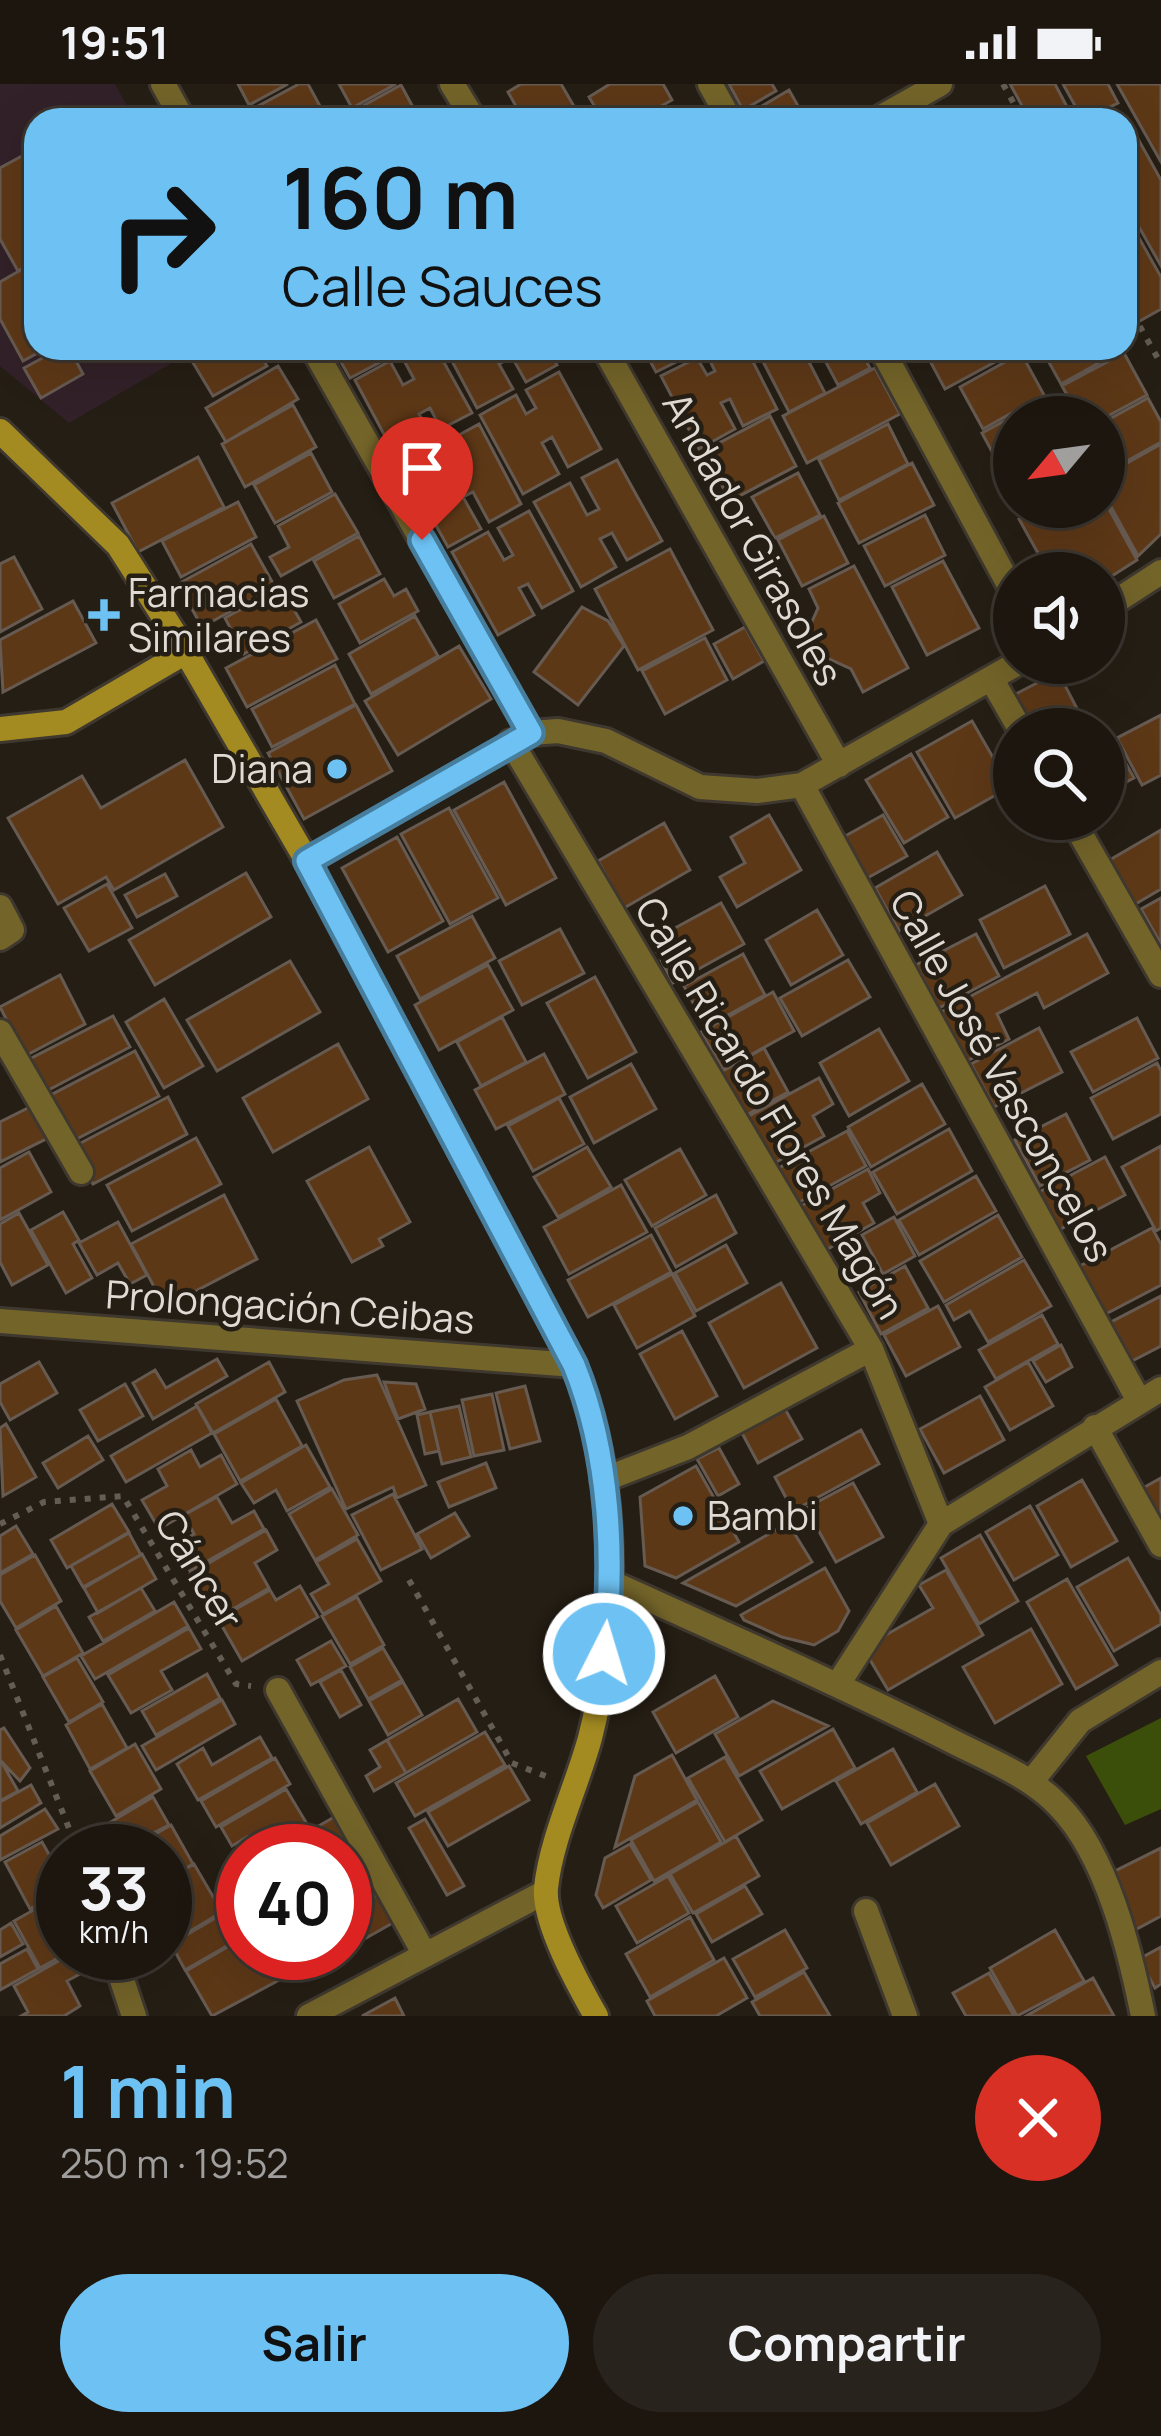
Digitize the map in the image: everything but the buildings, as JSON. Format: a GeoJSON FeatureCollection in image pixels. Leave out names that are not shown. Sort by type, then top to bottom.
{"type":"FeatureCollection","features":[{"type":"Feature","properties":{"kind":"street"},"geometry":{"type":"LineString","coordinates":[[897,108],[940,84]]}},
{"type":"Feature","properties":{"kind":"street","name":"Calle Ricardo Flores Magón"},"geometry":{"type":"LineString","coordinates":[[319,360],[521,737],[871,1349],[941,1524]]}},
{"type":"Feature","properties":{"kind":"street","name":"Andador Girasoles"},"geometry":{"type":"LineString","coordinates":[[611,360],[838,765]]}},
{"type":"Feature","properties":{"kind":"street"},"geometry":{"type":"LineString","coordinates":[[887,360],[993,555]]}},
{"type":"Feature","properties":{"kind":"street"},"geometry":{"type":"LineString","coordinates":[[0,431],[118,545],[186,652],[307,861],[574,1365],[592,1408],[610,1582],[601,1683],[545,1892],[564,1957],[596,2016]]}},
{"type":"Feature","properties":{"kind":"street"},"geometry":{"type":"LineString","coordinates":[[1125,595],[1161,572]]}},
{"type":"Feature","properties":{"kind":"street"},"geometry":{"type":"LineString","coordinates":[[0,730],[66,722],[186,652]]}},
{"type":"Feature","properties":{"kind":"street"},"geometry":{"type":"LineString","coordinates":[[307,861],[521,737],[558,731],[606,741],[700,787],[757,791],[802,785],[992,680],[1008,708]]}},
{"type":"Feature","properties":{"kind":"street","name":"Calle José Vasconcelos"},"geometry":{"type":"LineString","coordinates":[[802,785],[1150,1395]]}},
{"type":"Feature","properties":{"kind":"street"},"geometry":{"type":"LineString","coordinates":[[1084,840],[1161,975]]}},
{"type":"Feature","properties":{"kind":"street"},"geometry":{"type":"LineString","coordinates":[[0,907],[12,930],[0,938]]}},
{"type":"Feature","properties":{"kind":"street"},"geometry":{"type":"LineString","coordinates":[[0,1033],[81,1172]]}},
{"type":"Feature","properties":{"kind":"street","name":"Prolongación Ceibas"},"geometry":{"type":"LineString","coordinates":[[0,1321],[574,1365]]}},
{"type":"Feature","properties":{"kind":"street"},"geometry":{"type":"LineString","coordinates":[[603,1480],[688,1448],[871,1349]]}},
{"type":"Feature","properties":{"kind":"street"},"geometry":{"type":"LineString","coordinates":[[838,1684],[941,1524],[1150,1395]]}},
{"type":"Feature","properties":{"kind":"street"},"geometry":{"type":"LineString","coordinates":[[1096,1427],[1161,1545]]}},
{"type":"Feature","properties":{"kind":"street"},"geometry":{"type":"LineString","coordinates":[[610,1582],[838,1684],[1031,1782],[1062,1808],[1098,1867],[1129,1945],[1143,2016]]}},
{"type":"Feature","properties":{"kind":"street"},"geometry":{"type":"LineString","coordinates":[[1031,1782],[1080,1721],[1161,1672]]}},
{"type":"Feature","properties":{"kind":"street"},"geometry":{"type":"LineString","coordinates":[[278,1690],[425,1955]]}},
{"type":"Feature","properties":{"kind":"street"},"geometry":{"type":"LineString","coordinates":[[309,2016],[545,1892]]}},
{"type":"Feature","properties":{"kind":"street"},"geometry":{"type":"LineString","coordinates":[[866,1911],[904,2016]]}},
{"type":"Feature","properties":{"kind":"street"},"geometry":{"type":"LineString","coordinates":[[122,1980],[134,2016]]}},
{"type":"Feature","properties":{"kind":"path"},"geometry":{"type":"LineString","coordinates":[[1137,321],[1161,364]]}},
{"type":"Feature","properties":{"kind":"path","name":"Cáncer"},"geometry":{"type":"LineString","coordinates":[[0,1524],[44,1502],[122,1496],[236,1684],[278,1690]]}},
{"type":"Feature","properties":{"kind":"path"},"geometry":{"type":"LineString","coordinates":[[409,1580],[512,1763],[574,1787]]}},
{"type":"Feature","properties":{"kind":"path"},"geometry":{"type":"LineString","coordinates":[[0,1654],[66,1824]]}},
{"type":"Feature","properties":{"kind":"shaded area"},"geometry":{"type":"Polygon","coordinates":[[[0,84],[115,84],[128,108],[24,108],[24,360],[177,360],[69,423],[0,366],[0,84]]]}},
{"type":"Feature","properties":{"kind":"green space"},"geometry":{"type":"Polygon","coordinates":[[[1161,1718],[1161,1809],[1125,1825],[1086,1756],[1161,1718]]]}},
{"type":"Feature","properties":{"kind":"place","name":"Farmacias Similares"},"geometry":{"type":"Point","coordinates":[104,615]}},
{"type":"Feature","properties":{"kind":"place","name":"Diana"},"geometry":{"type":"Point","coordinates":[337,769]}},
{"type":"Feature","properties":{"kind":"place","name":"Bambi"},"geometry":{"type":"Point","coordinates":[683,1516]}},
{"type":"Feature","properties":{"kind":"route"},"geometry":{"type":"LineString","coordinates":[[422,540],[531,733],[307,861],[574,1365],[592,1408],[610,1582],[604,1654]]}}]}
